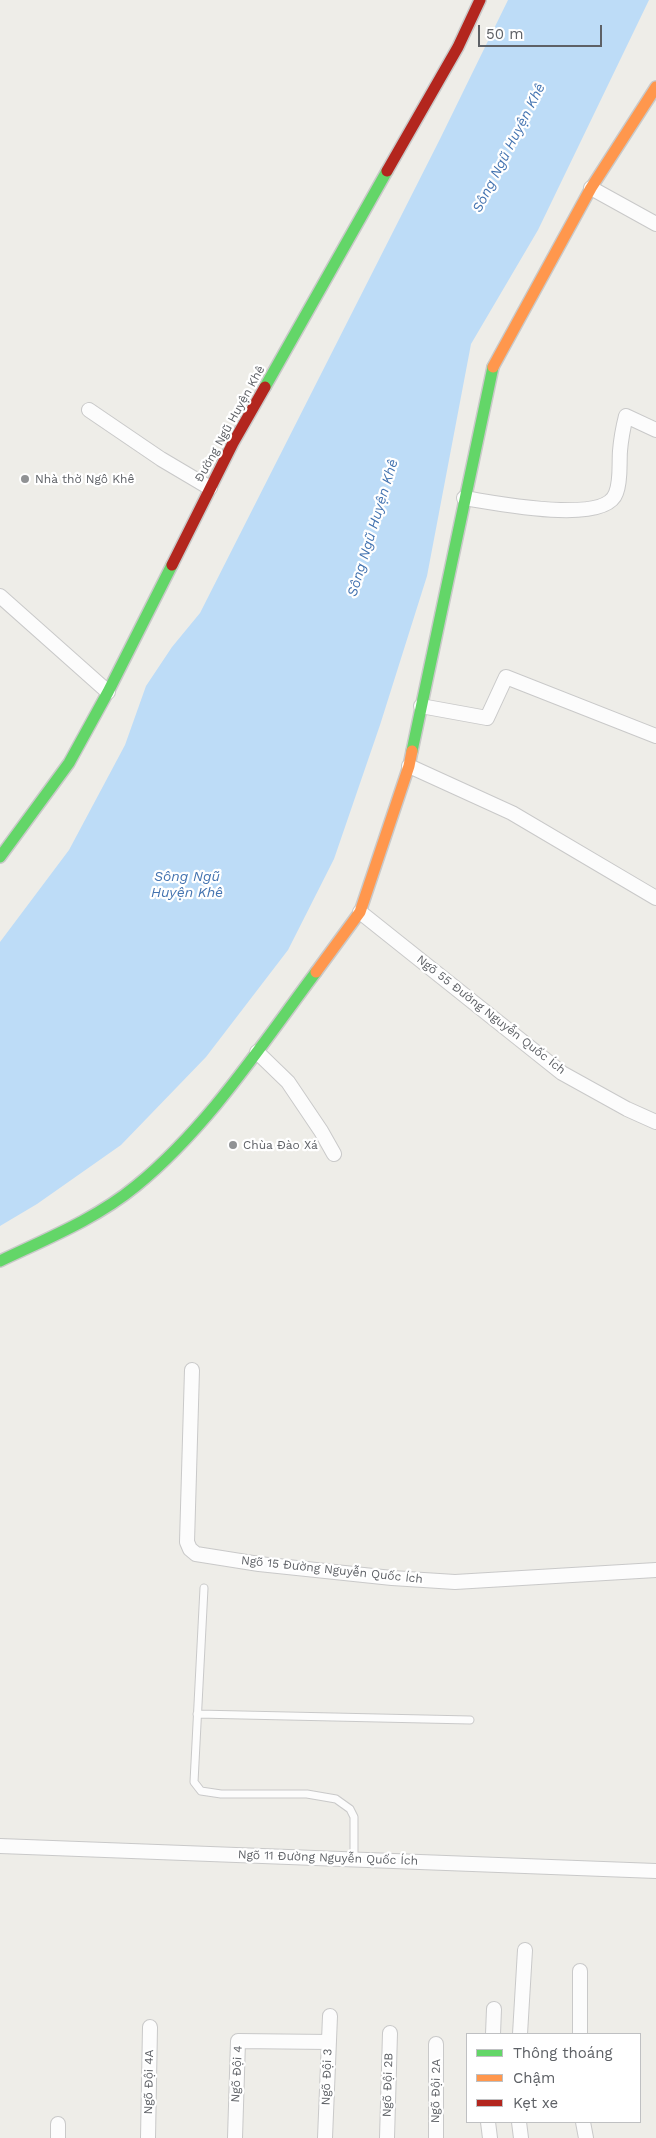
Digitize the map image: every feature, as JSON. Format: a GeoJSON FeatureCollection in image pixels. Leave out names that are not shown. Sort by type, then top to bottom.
{"type":"FeatureCollection","features":[{"type":"Feature","properties":{"kind":"street","name":"Đường Ngũ Huyện Khê"},"geometry":{"type":"LineString","coordinates":[[0,857],[69,763],[108,692],[233,443],[458,47],[480,0]]}},
{"type":"Feature","properties":{"kind":"street"},"geometry":{"type":"LineString","coordinates":[[0,1261],[84,1221],[135,1187],[188,1138],[258,1052],[360,912],[409,766],[491,372],[591,188],[656,87]]}},
{"type":"Feature","properties":{"kind":"street"},"geometry":{"type":"LineString","coordinates":[[591,188],[656,224]]}},
{"type":"Feature","properties":{"kind":"street"},"geometry":{"type":"LineString","coordinates":[[89,410],[161,460],[210,488]]}},
{"type":"Feature","properties":{"kind":"street"},"geometry":{"type":"LineString","coordinates":[[464,498],[555,510],[572,511],[598,507],[610,501],[616,494],[620,448],[626,416],[656,430]]}},
{"type":"Feature","properties":{"kind":"street"},"geometry":{"type":"LineString","coordinates":[[0,596],[108,692]]}},
{"type":"Feature","properties":{"kind":"street"},"geometry":{"type":"LineString","coordinates":[[421,706],[487,718],[506,677],[656,736]]}},
{"type":"Feature","properties":{"kind":"street"},"geometry":{"type":"LineString","coordinates":[[409,766],[512,813],[656,898]]}},
{"type":"Feature","properties":{"kind":"street","name":"Ngõ 55 Đường Nguyễn Quốc Ích"},"geometry":{"type":"LineString","coordinates":[[360,912],[562,1073],[656,1122]]}},
{"type":"Feature","properties":{"kind":"street"},"geometry":{"type":"LineString","coordinates":[[258,1052],[288,1082],[322,1131],[334,1154]]}},
{"type":"Feature","properties":{"kind":"street","name":"Ngõ 15 Đường Nguyễn Quốc Ích"},"geometry":{"type":"LineString","coordinates":[[192,1370],[187,1542],[190,1549],[196,1554],[258,1564],[392,1578],[455,1582],[656,1570]]}},
{"type":"Feature","properties":{"kind":"street","name":"Ngõ 11 Đường Nguyễn Quốc Ích"},"geometry":{"type":"LineString","coordinates":[[0,1846],[656,1871]]}},
{"type":"Feature","properties":{"kind":"street"},"geometry":{"type":"LineString","coordinates":[[520,2033],[525,1950]]}},
{"type":"Feature","properties":{"kind":"street"},"geometry":{"type":"LineString","coordinates":[[580,1971],[580,2033]]}},
{"type":"Feature","properties":{"kind":"street"},"geometry":{"type":"LineString","coordinates":[[493,2033],[494,2009]]}},
{"type":"Feature","properties":{"kind":"street","name":"Ngõ Đội 3"},"geometry":{"type":"LineString","coordinates":[[325,2138],[330,2016]]}},
{"type":"Feature","properties":{"kind":"street","name":"Ngõ Đội 4A"},"geometry":{"type":"LineString","coordinates":[[148,2138],[150,2027]]}},
{"type":"Feature","properties":{"kind":"street","name":"Ngõ Đội 2B"},"geometry":{"type":"LineString","coordinates":[[387,2138],[390,2033]]}},
{"type":"Feature","properties":{"kind":"street","name":"Ngõ Đội 4"},"geometry":{"type":"LineString","coordinates":[[235,2138],[238,2041],[329,2042]]}},
{"type":"Feature","properties":{"kind":"street","name":"Ngõ Đội 2A"},"geometry":{"type":"LineString","coordinates":[[436,2044],[436,2138]]}},
{"type":"Feature","properties":{"kind":"street"},"geometry":{"type":"LineString","coordinates":[[488,2123],[490,2138]]}},
{"type":"Feature","properties":{"kind":"street"},"geometry":{"type":"LineString","coordinates":[[519,2123],[521,2138]]}},
{"type":"Feature","properties":{"kind":"street"},"geometry":{"type":"LineString","coordinates":[[583,2123],[586,2138]]}},
{"type":"Feature","properties":{"kind":"lane"},"geometry":{"type":"LineString","coordinates":[[204,1588],[194,1782],[201,1791],[221,1794],[307,1794],[336,1799],[350,1809],[354,1817],[354,1859]]}},
{"type":"Feature","properties":{"kind":"lane"},"geometry":{"type":"LineString","coordinates":[[197,1714],[470,1720]]}},
{"type":"Feature","properties":{"kind":"water","name":"Sông Ngũ Huyện Khê"},"geometry":{"type":"Polygon","coordinates":[[[508,0],[649,0],[538,230],[471,344],[427,576],[380,725],[334,859],[288,950],[206,1057],[121,1145],[37,1204],[0,1226],[0,942],[69,850],[125,745],[146,686],[172,647],[200,613],[440,139],[508,0]]]}},
{"type":"Feature","properties":{"kind":"traffic: fast"},"geometry":{"type":"LineString","coordinates":[[265,387],[387,171]]}},
{"type":"Feature","properties":{"kind":"traffic: fast"},"geometry":{"type":"LineString","coordinates":[[412,751],[493,367]]}},
{"type":"Feature","properties":{"kind":"traffic: fast"},"geometry":{"type":"LineString","coordinates":[[0,857],[69,763],[108,692],[172,565]]}},
{"type":"Feature","properties":{"kind":"traffic: fast"},"geometry":{"type":"LineString","coordinates":[[0,1261],[70,1228],[104,1209],[121,1198],[162,1163],[187,1138],[232,1085],[316,972]]}},
{"type":"Feature","properties":{"kind":"traffic: slow"},"geometry":{"type":"LineString","coordinates":[[493,367],[591,188],[656,87]]}},
{"type":"Feature","properties":{"kind":"traffic: slow"},"geometry":{"type":"LineString","coordinates":[[316,972],[360,912],[409,766],[412,751]]}},
{"type":"Feature","properties":{"kind":"traffic: jam"},"geometry":{"type":"LineString","coordinates":[[387,171],[458,47],[480,0]]}},
{"type":"Feature","properties":{"kind":"traffic: jam"},"geometry":{"type":"LineString","coordinates":[[172,565],[233,443],[265,387]]}},
{"type":"Feature","properties":{"kind":"place","name":"Nhà thờ Ngô Khê"},"geometry":{"type":"Point","coordinates":[25,479]}},
{"type":"Feature","properties":{"kind":"place","name":"Chùa Đào Xá"},"geometry":{"type":"Point","coordinates":[233,1145]}}]}
